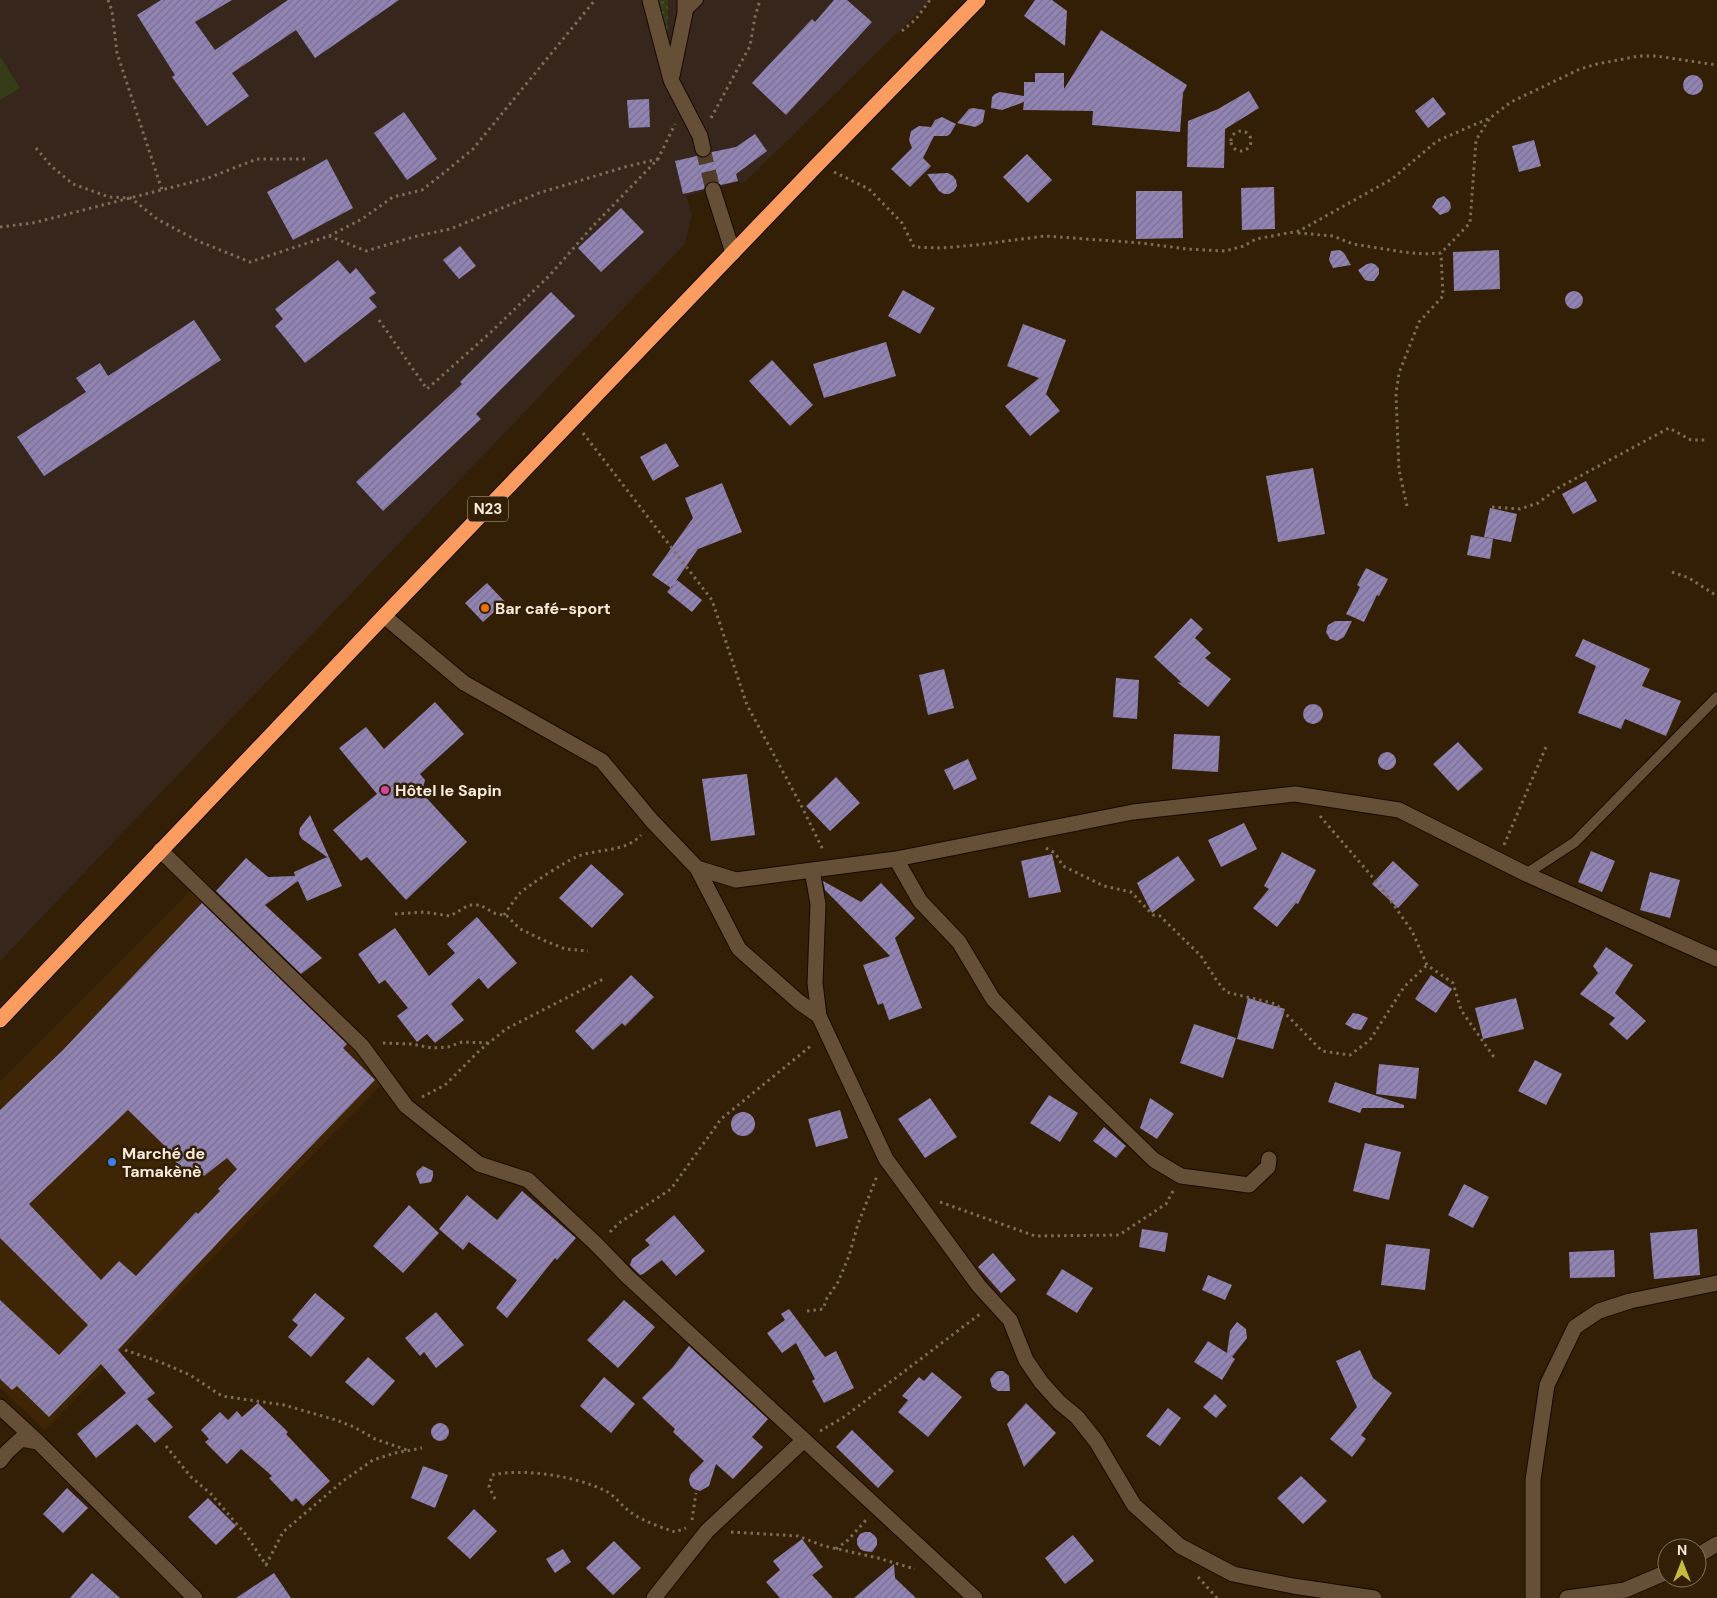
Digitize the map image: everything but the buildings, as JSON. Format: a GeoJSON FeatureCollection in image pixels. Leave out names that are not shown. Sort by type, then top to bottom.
{"type":"FeatureCollection","features":[{"type":"Feature","properties":{"kind":"highway","name":"N23"},"geometry":{"type":"LineString","coordinates":[[0,1020],[384,616],[978,0]]}},
{"type":"Feature","properties":{"kind":"street"},"geometry":{"type":"LineString","coordinates":[[650,0],[671,80],[702,143]]}},
{"type":"Feature","properties":{"kind":"street"},"geometry":{"type":"LineString","coordinates":[[671,80],[685,6]]}},
{"type":"Feature","properties":{"kind":"street"},"geometry":{"type":"LineString","coordinates":[[713,190],[733,253]]}},
{"type":"Feature","properties":{"kind":"street"},"geometry":{"type":"LineString","coordinates":[[384,616],[464,683],[602,761],[652,821],[697,868],[739,949],[799,1002],[819,1016]]}},
{"type":"Feature","properties":{"kind":"street"},"geometry":{"type":"LineString","coordinates":[[697,868],[736,880],[896,858],[1132,812],[1295,794],[1399,810],[1526,874],[1717,959]]}},
{"type":"Feature","properties":{"kind":"street"},"geometry":{"type":"LineString","coordinates":[[160,850],[362,1046],[406,1106],[479,1164],[528,1180],[628,1276],[975,1598]]}},
{"type":"Feature","properties":{"kind":"street"},"geometry":{"type":"LineString","coordinates":[[896,858],[920,901],[959,942],[993,999],[1154,1160],[1181,1176],[1248,1185],[1268,1167],[1269,1159]]}},
{"type":"Feature","properties":{"kind":"street"},"geometry":{"type":"LineString","coordinates":[[812,870],[818,904],[815,983],[819,1016],[886,1159],[979,1286],[1010,1320],[1026,1360],[1058,1402],[1077,1418],[1096,1441],[1134,1505],[1180,1546],[1233,1574],[1293,1586],[1374,1598]]}},
{"type":"Feature","properties":{"kind":"street"},"geometry":{"type":"LineString","coordinates":[[1533,1598],[1533,1480],[1547,1385],[1575,1328],[1599,1311],[1630,1302],[1717,1283]]}},
{"type":"Feature","properties":{"kind":"street"},"geometry":{"type":"LineString","coordinates":[[0,1407],[196,1598]]}},
{"type":"Feature","properties":{"kind":"street"},"geometry":{"type":"LineString","coordinates":[[0,1462],[7,1452],[21,1439],[38,1442]]}},
{"type":"Feature","properties":{"kind":"street"},"geometry":{"type":"LineString","coordinates":[[654,1598],[707,1531],[804,1440]]}},
{"type":"Feature","properties":{"kind":"street"},"geometry":{"type":"LineString","coordinates":[[1567,1598],[1625,1590],[1657,1576]]}},
{"type":"Feature","properties":{"kind":"lane"},"geometry":{"type":"LineString","coordinates":[[685,6],[698,0]]}},
{"type":"Feature","properties":{"kind":"lane"},"geometry":{"type":"LineString","coordinates":[[1526,874],[1575,842],[1717,697]]}},
{"type":"Feature","properties":{"kind":"path"},"geometry":{"type":"LineString","coordinates":[[108,0],[112,11],[117,53],[162,190]]}},
{"type":"Feature","properties":{"kind":"path"},"geometry":{"type":"LineString","coordinates":[[36,148],[51,166],[73,184],[109,197],[132,198],[157,219],[198,241],[250,262],[329,236],[362,219],[393,197],[422,190],[472,149],[595,0]]}},
{"type":"Feature","properties":{"kind":"path"},"geometry":{"type":"LineString","coordinates":[[702,143],[740,62],[750,46],[760,0]]}},
{"type":"Feature","properties":{"kind":"path"},"geometry":{"type":"LineString","coordinates":[[902,31],[916,19],[930,0]]}},
{"type":"Feature","properties":{"kind":"path"},"geometry":{"type":"LineString","coordinates":[[1295,232],[1392,179],[1438,141],[1490,118],[1511,102],[1580,69],[1639,56],[1656,56],[1717,65]]}},
{"type":"Feature","properties":{"kind":"path"},"geometry":{"type":"LineString","coordinates":[[379,320],[427,388],[490,333],[549,276],[593,226],[658,159],[683,105]]}},
{"type":"Feature","properties":{"kind":"path"},"geometry":{"type":"LineString","coordinates":[[818,165],[869,188],[902,223],[914,247],[941,248],[1045,236],[1224,251],[1244,246],[1256,239],[1295,232],[1333,236],[1353,244],[1424,254],[1441,252],[1470,223],[1476,140],[1490,118]]}},
{"type":"Feature","properties":{"kind":"path"},"geometry":{"type":"LineString","coordinates":[[1242,131],[1248,134],[1251,142],[1247,148],[1240,150],[1234,147],[1232,140],[1235,133],[1242,131]]}},
{"type":"Feature","properties":{"kind":"path"},"geometry":{"type":"LineString","coordinates":[[0,227],[33,223],[208,178],[257,159],[308,159]]}},
{"type":"Feature","properties":{"kind":"path"},"geometry":{"type":"LineString","coordinates":[[329,236],[366,251],[450,229],[539,193],[658,159]]}},
{"type":"Feature","properties":{"kind":"path"},"geometry":{"type":"LineString","coordinates":[[1407,506],[1399,470],[1396,394],[1399,373],[1419,322],[1443,296],[1441,252]]}},
{"type":"Feature","properties":{"kind":"path"},"geometry":{"type":"LineString","coordinates":[[573,420],[712,600],[747,705],[802,806],[831,868]]}},
{"type":"Feature","properties":{"kind":"path"},"geometry":{"type":"LineString","coordinates":[[1492,507],[1520,509],[1538,503],[1558,488],[1669,428],[1691,440],[1707,440]]}},
{"type":"Feature","properties":{"kind":"path"},"geometry":{"type":"LineString","coordinates":[[1672,572],[1689,578],[1717,596]]}},
{"type":"Feature","properties":{"kind":"path"},"geometry":{"type":"LineString","coordinates":[[1497,859],[1546,747]]}},
{"type":"Feature","properties":{"kind":"path"},"geometry":{"type":"LineString","coordinates":[[1295,794],[1324,819],[1381,887],[1412,931],[1427,965],[1454,983],[1461,1010],[1496,1060]]}},
{"type":"Feature","properties":{"kind":"path"},"geometry":{"type":"LineString","coordinates":[[504,916],[521,893],[575,858],[595,851],[620,848],[637,839],[652,821]]}},
{"type":"Feature","properties":{"kind":"path"},"geometry":{"type":"LineString","coordinates":[[1016,835],[1055,852],[1063,866],[1104,886],[1131,892],[1153,915],[1160,916],[1201,956],[1226,992],[1276,1004],[1322,1051],[1350,1055],[1370,1040],[1404,987],[1427,965]]}},
{"type":"Feature","properties":{"kind":"path"},"geometry":{"type":"LineString","coordinates":[[396,914],[424,912],[450,916],[469,905],[480,905],[507,916],[520,929],[543,940],[565,949],[588,951]]}},
{"type":"Feature","properties":{"kind":"path"},"geometry":{"type":"LineString","coordinates":[[406,1106],[446,1085],[506,1029],[605,978]]}},
{"type":"Feature","properties":{"kind":"path"},"geometry":{"type":"LineString","coordinates":[[596,1244],[620,1223],[671,1189],[721,1119],[827,1033]]}},
{"type":"Feature","properties":{"kind":"path"},"geometry":{"type":"LineString","coordinates":[[362,1046],[411,1044],[432,1048],[448,1047],[462,1042],[490,1043]]}},
{"type":"Feature","properties":{"kind":"path"},"geometry":{"type":"LineString","coordinates":[[807,1311],[823,1309],[827,1298],[838,1282],[849,1256],[858,1224],[879,1172],[893,1168]]}},
{"type":"Feature","properties":{"kind":"path"},"geometry":{"type":"LineString","coordinates":[[909,1191],[1035,1236],[1119,1235],[1166,1204],[1181,1176]]}},
{"type":"Feature","properties":{"kind":"path"},"geometry":{"type":"LineString","coordinates":[[804,1440],[844,1418],[994,1303]]}},
{"type":"Feature","properties":{"kind":"path"},"geometry":{"type":"LineString","coordinates":[[125,1350],[190,1375],[222,1396],[284,1405],[336,1420],[407,1450]]}},
{"type":"Feature","properties":{"kind":"path"},"geometry":{"type":"LineString","coordinates":[[166,1446],[190,1477],[211,1494],[248,1536],[266,1565],[283,1532],[343,1481],[373,1460],[407,1450],[422,1448]]}},
{"type":"Feature","properties":{"kind":"path"},"geometry":{"type":"LineString","coordinates":[[691,1528],[696,1493]]}},
{"type":"Feature","properties":{"kind":"path"},"geometry":{"type":"LineString","coordinates":[[836,1549],[848,1540],[877,1508]]}},
{"type":"Feature","properties":{"kind":"shaded area"},"geometry":{"type":"Polygon","coordinates":[[[0,0],[931,0],[744,183],[737,182],[686,196],[692,214],[685,244],[0,961],[0,0]]]}},
{"type":"Feature","properties":{"kind":"shaded area"},"geometry":{"type":"Polygon","coordinates":[[[191,890],[391,1075],[45,1430],[0,1388],[0,1081],[191,890]]]}},
{"type":"Feature","properties":{"kind":"green space"},"geometry":{"type":"Polygon","coordinates":[[[656,0],[668,0],[667,48],[656,0]]]}},
{"type":"Feature","properties":{"kind":"green space"},"geometry":{"type":"Polygon","coordinates":[[[0,56],[20,88],[0,100],[0,56]]]}},
{"type":"Feature","properties":{"kind":"tunnel"},"geometry":{"type":"LineString","coordinates":[[703,149],[713,190]]}},
{"type":"Feature","properties":{"kind":"place","name":"Bar café-sport"},"geometry":{"type":"Point","coordinates":[485,608]}},
{"type":"Feature","properties":{"kind":"place","name":"Hôtel le Sapin"},"geometry":{"type":"Point","coordinates":[385,790]}},
{"type":"Feature","properties":{"kind":"place","name":"Marché de Tamakènè"},"geometry":{"type":"Point","coordinates":[112,1162]}}]}
